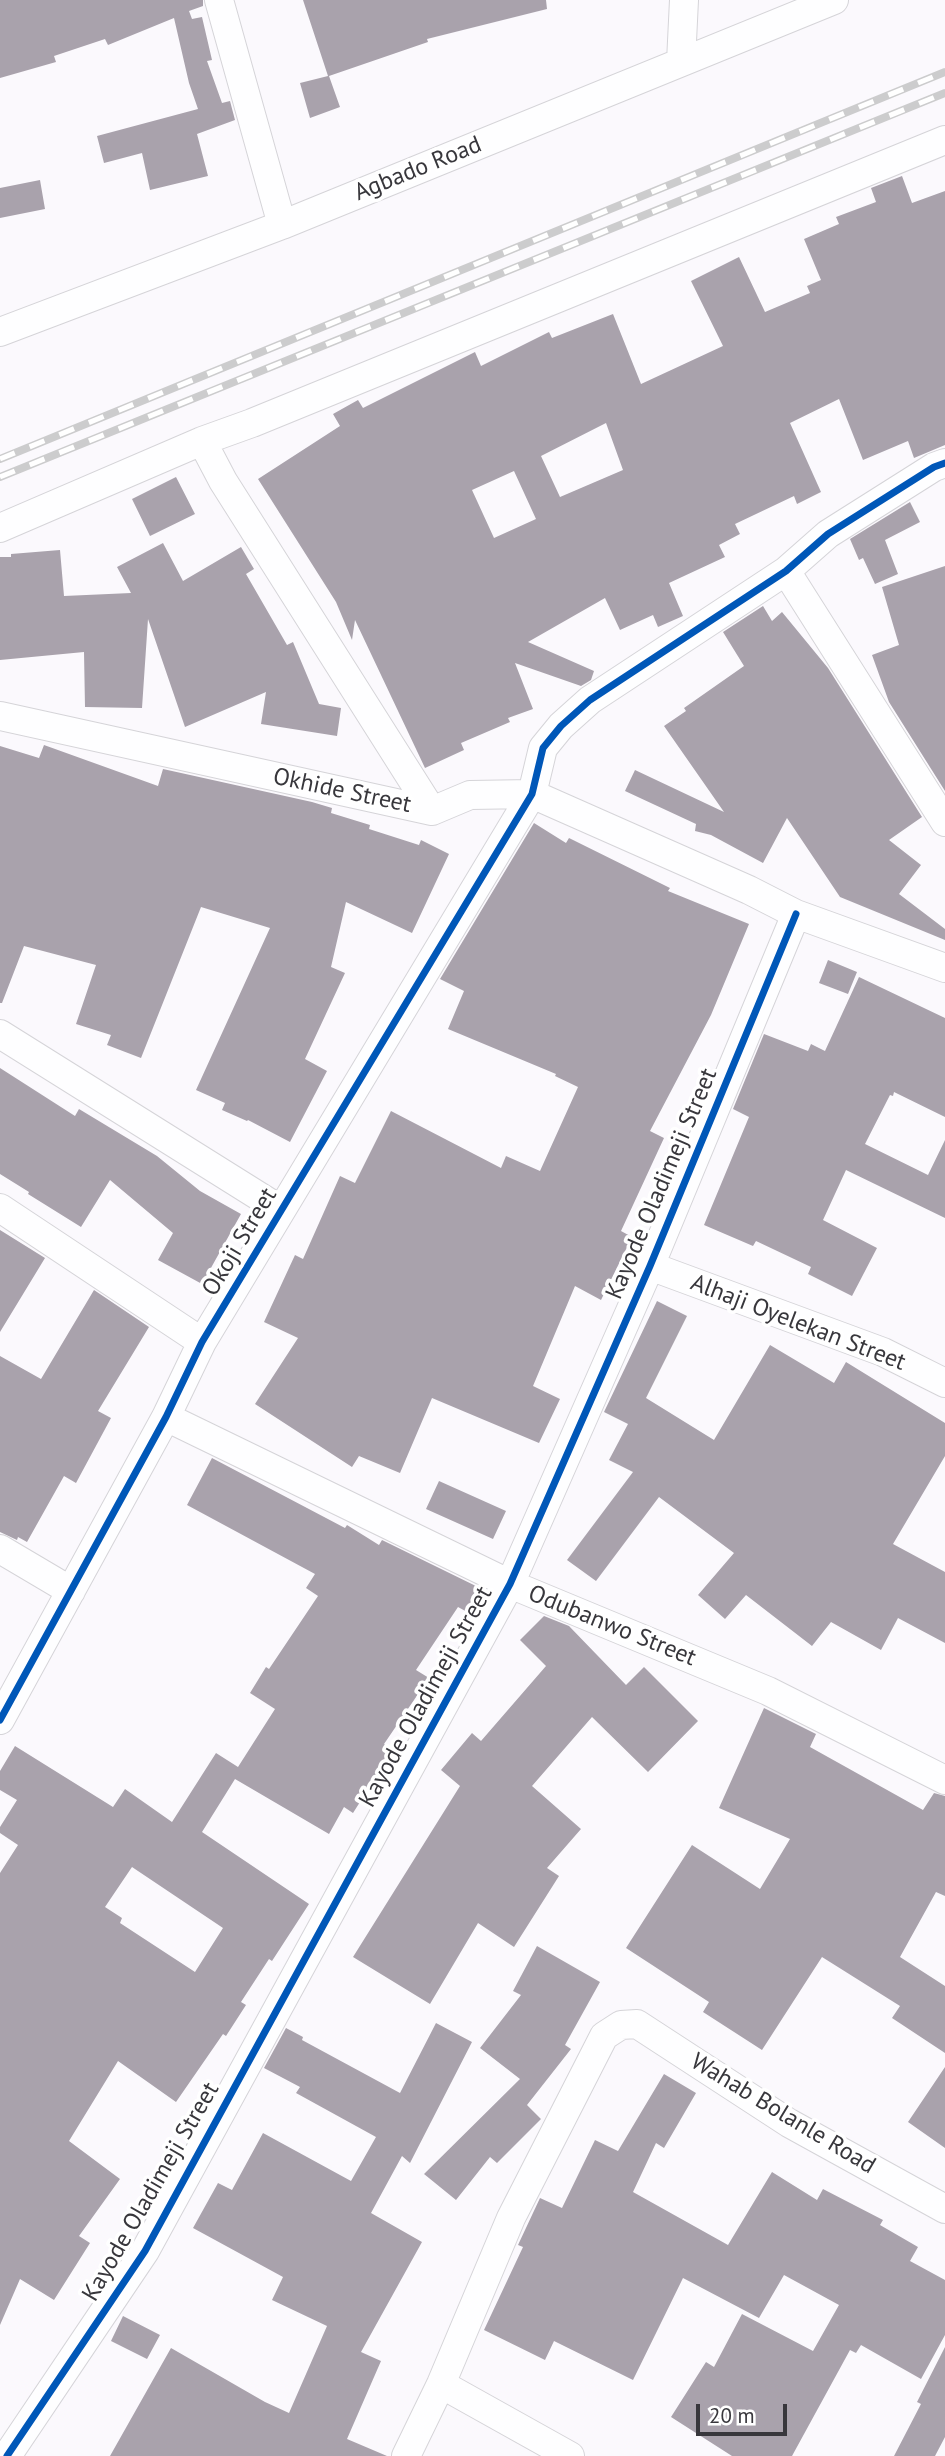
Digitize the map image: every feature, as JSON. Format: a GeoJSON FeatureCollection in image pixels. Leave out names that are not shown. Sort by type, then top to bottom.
{"type":"FeatureCollection","features":[{"type":"Feature","properties":{"kind":"street"},"geometry":{"type":"LineString","coordinates":[[219,0],[282,225]]}},
{"type":"Feature","properties":{"kind":"street"},"geometry":{"type":"LineString","coordinates":[[681,62],[684,0]]}},
{"type":"Feature","properties":{"kind":"street","name":"Agbado Road"},"geometry":{"type":"LineString","coordinates":[[0,332],[282,225],[834,0]]}},
{"type":"Feature","properties":{"kind":"street"},"geometry":{"type":"LineString","coordinates":[[0,528],[202,441],[945,140]]}},
{"type":"Feature","properties":{"kind":"street"},"geometry":{"type":"LineString","coordinates":[[202,441],[223,481],[432,811]]}},
{"type":"Feature","properties":{"kind":"street","name":"Okoji Street"},"geometry":{"type":"LineString","coordinates":[[0,1720],[166,1417],[202,1342],[532,794],[543,748],[561,726],[590,700],[786,570],[828,534],[934,467],[945,463]]}},
{"type":"Feature","properties":{"kind":"street"},"geometry":{"type":"LineString","coordinates":[[786,570],[945,822]]}},
{"type":"Feature","properties":{"kind":"street","name":"Okhide Street"},"geometry":{"type":"LineString","coordinates":[[0,716],[432,811],[470,795],[532,794],[750,890],[796,914],[945,968]]}},
{"type":"Feature","properties":{"kind":"street","name":"Kayode Oladimeji Street"},"geometry":{"type":"LineString","coordinates":[[7,2456],[145,2251],[510,1584],[650,1266],[796,914]]}},
{"type":"Feature","properties":{"kind":"street"},"geometry":{"type":"LineString","coordinates":[[0,1034],[281,1210]]}},
{"type":"Feature","properties":{"kind":"street"},"geometry":{"type":"LineString","coordinates":[[0,1208],[202,1342]]}},
{"type":"Feature","properties":{"kind":"street","name":"Alhaji Oyelekan Street"},"geometry":{"type":"LineString","coordinates":[[650,1266],[883,1352],[945,1383]]}},
{"type":"Feature","properties":{"kind":"street","name":"Odubanwo Street"},"geometry":{"type":"LineString","coordinates":[[166,1417],[510,1584],[768,1691],[945,1780]]}},
{"type":"Feature","properties":{"kind":"street"},"geometry":{"type":"LineString","coordinates":[[0,1549],[71,1591]]}},
{"type":"Feature","properties":{"kind":"street","name":"Wahab Bolanle Road"},"geometry":{"type":"LineString","coordinates":[[441,2384],[511,2218],[604,2036],[621,2025],[637,2024],[789,2123],[945,2209]]}},
{"type":"Feature","properties":{"kind":"street"},"geometry":{"type":"LineString","coordinates":[[406,2456],[441,2384],[570,2456]]}},
{"type":"Feature","properties":{"kind":"building"},"geometry":{"type":"Polygon","coordinates":[[[0,0],[203,0],[203,6],[189,11],[192,19],[202,17],[212,60],[207,61],[222,103],[230,101],[235,120],[197,134],[208,176],[150,190],[142,153],[104,163],[97,136],[198,109],[174,18],[108,45],[105,39],[54,56],[56,62],[0,78],[0,0]]]}},
{"type":"Feature","properties":{"kind":"building"},"geometry":{"type":"Polygon","coordinates":[[[303,0],[546,0],[547,9],[427,39],[428,42],[329,76],[340,107],[310,118],[300,83],[328,76],[303,0]]]}},
{"type":"Feature","properties":{"kind":"building"},"geometry":{"type":"Polygon","coordinates":[[[902,176],[912,203],[945,191],[945,445],[914,458],[908,441],[863,460],[839,399],[790,423],[821,492],[797,504],[794,496],[735,524],[740,534],[719,545],[725,557],[669,583],[683,616],[658,627],[653,615],[620,630],[605,598],[528,642],[594,671],[591,680],[581,686],[515,663],[533,709],[508,718],[510,722],[461,743],[464,750],[425,768],[355,620],[352,640],[336,602],[258,479],[340,426],[333,414],[358,400],[363,408],[475,352],[481,366],[549,332],[552,338],[613,314],[641,384],[723,346],[691,281],[739,257],[765,312],[810,293],[807,286],[821,280],[804,239],[839,224],[836,217],[876,202],[871,188],[902,176]],[[606,423],[541,456],[560,497],[623,470],[606,423]],[[514,471],[472,490],[494,538],[536,519],[514,471]]]}},
{"type":"Feature","properties":{"kind":"building"},"geometry":{"type":"Polygon","coordinates":[[[40,180],[45,209],[0,218],[0,188],[40,180]]]}},
{"type":"Feature","properties":{"kind":"building"},"geometry":{"type":"Polygon","coordinates":[[[176,477],[195,514],[150,536],[132,499],[176,477]]]}},
{"type":"Feature","properties":{"kind":"building"},"geometry":{"type":"Polygon","coordinates":[[[910,502],[920,522],[885,540],[898,574],[875,584],[863,558],[859,560],[850,539],[910,502]]]}},
{"type":"Feature","properties":{"kind":"building"},"geometry":{"type":"Polygon","coordinates":[[[163,543],[183,581],[241,547],[254,569],[246,574],[287,645],[293,642],[319,704],[341,708],[337,736],[261,724],[266,692],[185,727],[148,619],[142,708],[85,707],[84,652],[0,660],[0,557],[60,550],[64,596],[131,593],[117,567],[163,543]]]}},
{"type":"Feature","properties":{"kind":"building"},"geometry":{"type":"Polygon","coordinates":[[[945,566],[945,791],[889,702],[872,655],[899,645],[882,587],[945,566]]]}},
{"type":"Feature","properties":{"kind":"building"},"geometry":{"type":"Polygon","coordinates":[[[763,606],[772,621],[782,612],[828,668],[922,817],[889,840],[921,865],[899,894],[945,929],[945,940],[840,897],[787,818],[763,863],[711,835],[695,831],[696,824],[625,791],[635,770],[724,812],[664,726],[686,711],[684,708],[744,666],[723,632],[763,606]]]}},
{"type":"Feature","properties":{"kind":"building"},"geometry":{"type":"Polygon","coordinates":[[[44,745],[158,786],[163,769],[312,802],[332,808],[331,813],[370,825],[369,829],[419,845],[421,840],[449,854],[412,933],[346,902],[331,967],[345,973],[305,1059],[327,1071],[290,1142],[222,1110],[225,1103],[196,1090],[270,928],[201,907],[141,1058],[107,1045],[111,1035],[76,1024],[96,965],[24,946],[0,1003],[0,746],[39,758],[44,745]]]}},
{"type":"Feature","properties":{"kind":"building"},"geometry":{"type":"Polygon","coordinates":[[[534,823],[566,843],[569,838],[670,888],[668,891],[749,924],[711,1015],[650,1131],[664,1138],[621,1231],[632,1237],[601,1300],[575,1286],[533,1386],[560,1399],[539,1443],[432,1398],[400,1473],[359,1456],[352,1467],[255,1404],[298,1338],[264,1322],[295,1255],[303,1259],[340,1176],[355,1183],[391,1111],[501,1168],[506,1156],[540,1171],[578,1087],[555,1076],[556,1074],[448,1029],[464,991],[440,979],[534,823]]]}},
{"type":"Feature","properties":{"kind":"building"},"geometry":{"type":"Polygon","coordinates":[[[828,960],[857,972],[848,994],[819,983],[828,960]]]}},
{"type":"Feature","properties":{"kind":"building"},"geometry":{"type":"Polygon","coordinates":[[[859,977],[945,1018],[945,1117],[894,1092],[865,1144],[928,1175],[945,1140],[945,1218],[846,1170],[823,1220],[877,1248],[852,1296],[808,1274],[811,1267],[756,1241],[753,1246],[704,1225],[749,1117],[733,1109],[764,1034],[808,1051],[811,1044],[825,1051],[859,977]]]}},
{"type":"Feature","properties":{"kind":"building"},"geometry":{"type":"Polygon","coordinates":[[[0,1068],[75,1116],[79,1109],[157,1156],[200,1191],[241,1214],[202,1284],[158,1260],[173,1233],[110,1180],[81,1227],[0,1174],[0,1068]]]}},
{"type":"Feature","properties":{"kind":"building"},"geometry":{"type":"Polygon","coordinates":[[[0,1230],[45,1258],[0,1332],[0,1230]]]}},
{"type":"Feature","properties":{"kind":"building"},"geometry":{"type":"Polygon","coordinates":[[[94,1290],[149,1327],[98,1411],[111,1418],[76,1483],[64,1476],[27,1542],[18,1537],[17,1540],[0,1532],[0,1356],[41,1379],[94,1290]]]}},
{"type":"Feature","properties":{"kind":"building"},"geometry":{"type":"Polygon","coordinates":[[[657,1301],[687,1316],[646,1398],[714,1440],[770,1345],[834,1383],[846,1362],[945,1423],[945,1456],[893,1544],[945,1572],[945,1643],[898,1618],[881,1650],[831,1622],[812,1646],[746,1595],[725,1619],[698,1595],[734,1553],[659,1497],[596,1581],[567,1560],[633,1472],[609,1460],[628,1424],[604,1412],[657,1301]]]}},
{"type":"Feature","properties":{"kind":"building"},"geometry":{"type":"Polygon","coordinates":[[[212,1458],[345,1528],[347,1525],[379,1545],[382,1540],[482,1589],[469,1613],[458,1607],[416,1670],[429,1678],[384,1744],[393,1750],[353,1813],[344,1807],[329,1834],[235,1779],[202,1832],[309,1904],[241,2002],[246,2005],[226,2036],[223,2034],[176,2102],[118,2061],[69,2141],[120,2179],[79,2236],[90,2243],[54,2300],[20,2279],[0,2325],[0,1873],[18,1845],[0,1833],[0,1827],[17,1800],[0,1790],[0,1771],[15,1746],[113,1807],[125,1789],[172,1822],[216,1753],[238,1767],[275,1709],[250,1693],[318,1596],[306,1588],[315,1574],[187,1505],[212,1458]],[[132,1867],[105,1907],[122,1918],[120,1923],[195,1972],[223,1928],[132,1867]]]}},
{"type":"Feature","properties":{"kind":"building"},"geometry":{"type":"Polygon","coordinates":[[[439,1481],[506,1511],[493,1539],[426,1509],[439,1481]]]}},
{"type":"Feature","properties":{"kind":"building"},"geometry":{"type":"Polygon","coordinates":[[[544,1616],[569,1626],[626,1685],[644,1667],[698,1721],[648,1772],[592,1717],[532,1786],[581,1829],[547,1868],[559,1876],[514,1947],[478,1923],[430,2004],[353,1957],[460,1786],[441,1770],[472,1733],[481,1741],[546,1666],[520,1640],[544,1616]]]}},
{"type":"Feature","properties":{"kind":"building"},"geometry":{"type":"Polygon","coordinates":[[[764,1708],[816,1734],[810,1747],[923,1810],[934,1793],[945,1796],[945,1896],[936,1892],[900,1957],[945,1986],[945,2053],[892,2018],[900,2006],[822,1957],[762,2050],[703,2012],[709,2002],[626,1948],[692,1845],[760,1889],[790,1839],[719,1808],[764,1708]]]}},
{"type":"Feature","properties":{"kind":"building"},"geometry":{"type":"Polygon","coordinates":[[[537,1946],[600,1982],[565,2045],[571,2049],[527,2105],[541,2119],[497,2163],[490,2157],[456,2200],[424,2174],[520,2079],[480,2048],[521,1995],[513,1991],[537,1946]]]}},
{"type":"Feature","properties":{"kind":"building"},"geometry":{"type":"Polygon","coordinates":[[[436,2023],[472,2042],[410,2163],[402,2156],[371,2213],[422,2242],[361,2352],[381,2361],[347,2439],[387,2456],[110,2456],[171,2348],[289,2413],[327,2326],[272,2300],[283,2277],[193,2228],[218,2183],[232,2190],[263,2133],[351,2181],[376,2137],[296,2093],[300,2087],[264,2068],[286,2028],[303,2037],[302,2040],[400,2093],[436,2023]]]}},
{"type":"Feature","properties":{"kind":"building"},"geometry":{"type":"Polygon","coordinates":[[[945,2067],[945,2148],[908,2122],[945,2067]]]}},
{"type":"Feature","properties":{"kind":"building"},"geometry":{"type":"Polygon","coordinates":[[[664,2074],[696,2093],[664,2148],[656,2143],[633,2192],[728,2245],[772,2172],[817,2200],[823,2189],[883,2220],[880,2225],[918,2247],[910,2261],[945,2280],[945,2335],[921,2379],[861,2345],[856,2353],[850,2350],[792,2456],[732,2456],[671,2417],[706,2362],[714,2367],[742,2314],[813,2351],[839,2305],[784,2275],[759,2318],[683,2278],[633,2380],[554,2341],[545,2360],[484,2330],[523,2247],[518,2245],[540,2198],[562,2208],[595,2140],[618,2151],[664,2074]]]}},
{"type":"Feature","properties":{"kind":"building"},"geometry":{"type":"Polygon","coordinates":[[[123,2316],[160,2335],[147,2359],[111,2341],[123,2316]]]}},
{"type":"Feature","properties":{"kind":"building"},"geometry":{"type":"Polygon","coordinates":[[[945,2347],[945,2437],[935,2456],[894,2456],[921,2404],[917,2402],[945,2347]]]}},
{"type":"Feature","properties":{"kind":"railway"},"geometry":{"type":"LineString","coordinates":[[0,459],[945,72]]}},
{"type":"Feature","properties":{"kind":"railway"},"geometry":{"type":"LineString","coordinates":[[0,477],[945,93]]}},
{"type":"Feature","properties":{"kind":"cycle path"},"geometry":{"type":"LineString","coordinates":[[0,1720],[166,1417],[202,1342],[532,794],[543,748],[561,726],[590,700],[786,571],[828,534],[934,467],[945,463]]}},
{"type":"Feature","properties":{"kind":"cycle path"},"geometry":{"type":"LineString","coordinates":[[7,2456],[145,2251],[510,1584],[650,1266],[796,914]]}}]}
